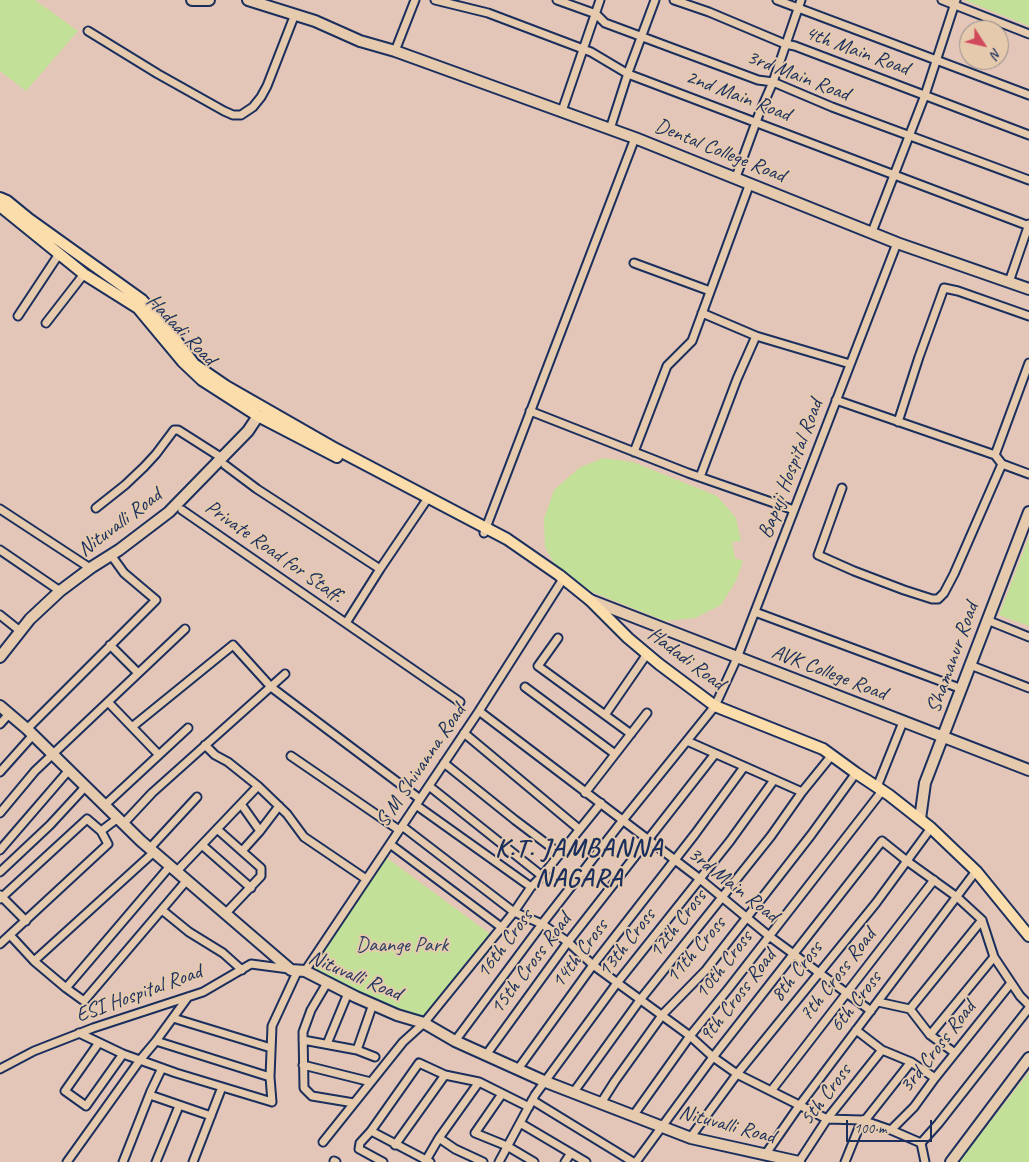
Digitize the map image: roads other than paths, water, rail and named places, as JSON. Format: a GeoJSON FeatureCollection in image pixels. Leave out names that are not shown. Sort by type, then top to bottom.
{"type":"FeatureCollection","features":[{"type":"Feature","properties":{"kind":"main road"},"geometry":{"type":"LineString","coordinates":[[0,198],[7,201],[36,225],[142,300],[170,332],[194,364],[298,432]]}},
{"type":"Feature","properties":{"kind":"main road","name":"Hadadi Road"},"geometry":{"type":"LineString","coordinates":[[0,206],[84,274],[138,308],[183,362],[202,380],[258,416],[298,432],[528,552],[561,581],[590,600],[604,619],[645,656],[715,706],[823,748],[931,828],[976,871],[1029,936]]}},
{"type":"Feature","properties":{"kind":"main road"},"geometry":{"type":"LineString","coordinates":[[561,581],[604,619]]}},
{"type":"Feature","properties":{"kind":"street"},"geometry":{"type":"LineString","coordinates":[[192,0],[209,0]]}},
{"type":"Feature","properties":{"kind":"street","name":"Dental College Road"},"geometry":{"type":"LineString","coordinates":[[248,0],[315,21],[360,41],[635,138],[897,243],[1029,289]]}},
{"type":"Feature","properties":{"kind":"street"},"geometry":{"type":"LineString","coordinates":[[395,52],[415,0]]}},
{"type":"Feature","properties":{"kind":"street","name":"2nd Main Road"},"geometry":{"type":"LineString","coordinates":[[435,0],[488,13],[591,52],[628,74],[1029,225]]}},
{"type":"Feature","properties":{"kind":"street","name":"3rd Main Road"},"geometry":{"type":"LineString","coordinates":[[557,0],[596,14],[605,22],[641,36],[758,80],[773,82],[832,107],[1029,180]]}},
{"type":"Feature","properties":{"kind":"street"},"geometry":{"type":"LineString","coordinates":[[562,111],[600,0]]}},
{"type":"Feature","properties":{"kind":"street"},"geometry":{"type":"LineString","coordinates":[[610,129],[655,0]]}},
{"type":"Feature","properties":{"kind":"street","name":"4th Main Road"},"geometry":{"type":"LineString","coordinates":[[674,0],[709,12],[785,44],[925,94],[1029,135]]}},
{"type":"Feature","properties":{"kind":"street"},"geometry":{"type":"LineString","coordinates":[[777,0],[1029,95]]}},
{"type":"Feature","properties":{"kind":"street"},"geometry":{"type":"LineString","coordinates":[[736,177],[773,82],[801,0]]}},
{"type":"Feature","properties":{"kind":"street"},"geometry":{"type":"LineString","coordinates":[[942,0],[955,2],[1029,34]]}},
{"type":"Feature","properties":{"kind":"street"},"geometry":{"type":"LineString","coordinates":[[872,232],[925,94],[955,2]]}},
{"type":"Feature","properties":{"kind":"street"},"geometry":{"type":"LineString","coordinates":[[88,31],[224,112],[241,115],[262,97],[295,14]]}},
{"type":"Feature","properties":{"kind":"street"},"geometry":{"type":"LineString","coordinates":[[484,530],[635,138]]}},
{"type":"Feature","properties":{"kind":"street"},"geometry":{"type":"LineString","coordinates":[[634,452],[667,366],[692,340],[750,183]]}},
{"type":"Feature","properties":{"kind":"street"},"geometry":{"type":"LineString","coordinates":[[1009,282],[1029,225]]}},
{"type":"Feature","properties":{"kind":"street","name":"Bapuji Hospital Road"},"geometry":{"type":"LineString","coordinates":[[715,706],[737,658],[897,243]]}},
{"type":"Feature","properties":{"kind":"street"},"geometry":{"type":"LineString","coordinates":[[18,316],[59,254]]}},
{"type":"Feature","properties":{"kind":"street"},"geometry":{"type":"LineString","coordinates":[[634,263],[710,291]]}},
{"type":"Feature","properties":{"kind":"street"},"geometry":{"type":"LineString","coordinates":[[46,323],[84,274]]}},
{"type":"Feature","properties":{"kind":"street"},"geometry":{"type":"LineString","coordinates":[[898,422],[919,356],[944,288],[1029,316]]}},
{"type":"Feature","properties":{"kind":"street"},"geometry":{"type":"LineString","coordinates":[[702,313],[756,336],[850,364]]}},
{"type":"Feature","properties":{"kind":"street"},"geometry":{"type":"LineString","coordinates":[[700,477],[756,336]]}},
{"type":"Feature","properties":{"kind":"street"},"geometry":{"type":"LineString","coordinates":[[995,456],[1029,363]]}},
{"type":"Feature","properties":{"kind":"street"},"geometry":{"type":"LineString","coordinates":[[1020,388],[1029,390]]}},
{"type":"Feature","properties":{"kind":"street"},"geometry":{"type":"LineString","coordinates":[[836,400],[995,456],[1002,464],[1029,474]]}},
{"type":"Feature","properties":{"kind":"street"},"geometry":{"type":"LineString","coordinates":[[530,411],[700,477],[794,510]]}},
{"type":"Feature","properties":{"kind":"street","name":"Nituvalli Road"},"geometry":{"type":"LineString","coordinates":[[0,657],[30,619],[60,591],[169,512],[223,461],[258,416]]}},
{"type":"Feature","properties":{"kind":"street","name":"Private Road for Staff."},"geometry":{"type":"LineString","coordinates":[[96,508],[138,473],[156,454],[174,430],[178,430],[223,461],[257,488],[380,569]]}},
{"type":"Feature","properties":{"kind":"street"},"geometry":{"type":"LineString","coordinates":[[842,488],[818,555],[904,590],[932,599],[938,599],[944,593],[954,574],[1002,464]]}},
{"type":"Feature","properties":{"kind":"street","name":"Private Road for Staff."},"geometry":{"type":"LineString","coordinates":[[346,623],[427,500]]}},
{"type":"Feature","properties":{"kind":"street"},"geometry":{"type":"LineString","coordinates":[[0,509],[90,568]]}},
{"type":"Feature","properties":{"kind":"street","name":"Private Road for Staff."},"geometry":{"type":"LineString","coordinates":[[182,510],[460,702]]}},
{"type":"Feature","properties":{"kind":"street","name":"Shamanur Road"},"geometry":{"type":"LineString","coordinates":[[920,819],[925,782],[944,737],[1029,512]]}},
{"type":"Feature","properties":{"kind":"street"},"geometry":{"type":"LineString","coordinates":[[0,550],[60,591]]}},
{"type":"Feature","properties":{"kind":"street"},"geometry":{"type":"LineString","coordinates":[[0,772],[30,732],[110,645],[156,600],[124,573],[111,555]]}},
{"type":"Feature","properties":{"kind":"street","name":"S M Shivanna Road"},"geometry":{"type":"LineString","coordinates":[[222,1087],[272,1102],[270,1077],[272,1026],[298,970],[390,844],[479,711],[561,581]]}},
{"type":"Feature","properties":{"kind":"street","name":"AVK College Road"},"geometry":{"type":"LineString","coordinates":[[590,600],[1029,770]]}},
{"type":"Feature","properties":{"kind":"street"},"geometry":{"type":"LineString","coordinates":[[604,619],[617,611]]}},
{"type":"Feature","properties":{"kind":"street"},"geometry":{"type":"LineString","coordinates":[[755,612],[962,689]]}},
{"type":"Feature","properties":{"kind":"street"},"geometry":{"type":"LineString","coordinates":[[0,615],[20,631]]}},
{"type":"Feature","properties":{"kind":"street"},"geometry":{"type":"LineString","coordinates":[[987,620],[1029,637]]}},
{"type":"Feature","properties":{"kind":"street"},"geometry":{"type":"LineString","coordinates":[[0,813],[35,771],[185,629]]}},
{"type":"Feature","properties":{"kind":"street"},"geometry":{"type":"LineString","coordinates":[[558,638],[538,666],[631,734]]}},
{"type":"Feature","properties":{"kind":"street"},"geometry":{"type":"LineString","coordinates":[[110,645],[138,673]]}},
{"type":"Feature","properties":{"kind":"street"},"geometry":{"type":"LineString","coordinates":[[132,727],[233,645],[272,687],[531,888]]}},
{"type":"Feature","properties":{"kind":"street"},"geometry":{"type":"LineString","coordinates":[[605,715],[645,656]]}},
{"type":"Feature","properties":{"kind":"street"},"geometry":{"type":"LineString","coordinates":[[970,665],[1029,688]]}},
{"type":"Feature","properties":{"kind":"street"},"geometry":{"type":"LineString","coordinates":[[101,831],[121,821],[223,727],[237,718],[272,687],[284,674]]}},
{"type":"Feature","properties":{"kind":"street"},"geometry":{"type":"LineString","coordinates":[[525,687],[615,754]]}},
{"type":"Feature","properties":{"kind":"street"},"geometry":{"type":"LineString","coordinates":[[108,702],[159,755]]}},
{"type":"Feature","properties":{"kind":"street","name":"Nituvalli Road"},"geometry":{"type":"LineString","coordinates":[[0,706],[30,732],[152,850],[226,913],[298,970],[373,1004],[424,1023],[486,1055],[546,1082],[690,1138],[799,1162]]}},
{"type":"Feature","properties":{"kind":"street","name":"16th Cross"},"geometry":{"type":"LineString","coordinates":[[455,1040],[542,924],[715,706]]}},
{"type":"Feature","properties":{"kind":"street","name":"3rd Main Road"},"geometry":{"type":"LineString","coordinates":[[479,711],[700,879],[769,936],[871,1011]]}},
{"type":"Feature","properties":{"kind":"street"},"geometry":{"type":"LineString","coordinates":[[585,793],[647,713]]}},
{"type":"Feature","properties":{"kind":"street"},"geometry":{"type":"LineString","coordinates":[[0,724],[9,714]]}},
{"type":"Feature","properties":{"kind":"street","name":"10th Cross"},"geometry":{"type":"LineString","coordinates":[[633,1116],[690,1036],[769,936],[879,789],[903,722]]}},
{"type":"Feature","properties":{"kind":"street"},"geometry":{"type":"LineString","coordinates":[[105,805],[188,728]]}},
{"type":"Feature","properties":{"kind":"street"},"geometry":{"type":"LineString","coordinates":[[464,733],[579,829]]}},
{"type":"Feature","properties":{"kind":"street"},"geometry":{"type":"LineString","coordinates":[[687,741],[802,792]]}},
{"type":"Feature","properties":{"kind":"street"},"geometry":{"type":"LineString","coordinates":[[205,745],[215,755],[228,762],[258,786],[287,814],[304,836],[366,879]]}},
{"type":"Feature","properties":{"kind":"street","name":"15th Cross Road"},"geometry":{"type":"LineString","coordinates":[[486,1055],[568,942],[715,754]]}},
{"type":"Feature","properties":{"kind":"street","name":"12th Cross"},"geometry":{"type":"LineString","coordinates":[[574,1093],[640,1000],[771,836],[802,792],[832,755]]}},
{"type":"Feature","properties":{"kind":"street"},"geometry":{"type":"LineString","coordinates":[[291,756],[400,828],[514,912],[542,924],[568,942],[593,965],[663,1015],[713,1057],[737,1074],[827,1119],[862,1120],[920,1143]]}},
{"type":"Feature","properties":{"kind":"street"},"geometry":{"type":"LineString","coordinates":[[444,763],[560,854]]}},
{"type":"Feature","properties":{"kind":"street","name":"14th Cross"},"geometry":{"type":"LineString","coordinates":[[518,1069],[593,965],[744,767]]}},
{"type":"Feature","properties":{"kind":"street"},"geometry":{"type":"LineString","coordinates":[[0,850],[69,770]]}},
{"type":"Feature","properties":{"kind":"street","name":"11th Cross"},"geometry":{"type":"LineString","coordinates":[[601,1103],[663,1015],[706,970],[811,835],[856,773]]}},
{"type":"Feature","properties":{"kind":"street","name":"13th Cross"},"geometry":{"type":"LineString","coordinates":[[499,1162],[531,1103],[617,983],[730,841],[774,780]]}},
{"type":"Feature","properties":{"kind":"street"},"geometry":{"type":"LineString","coordinates":[[0,872],[50,825],[86,786]]}},
{"type":"Feature","properties":{"kind":"street"},"geometry":{"type":"LineString","coordinates":[[66,988],[174,868],[202,844],[258,786]]}},
{"type":"Feature","properties":{"kind":"street"},"geometry":{"type":"LineString","coordinates":[[429,786],[542,876]]}},
{"type":"Feature","properties":{"kind":"street"},"geometry":{"type":"LineString","coordinates":[[34,962],[152,850],[197,797]]}},
{"type":"Feature","properties":{"kind":"street"},"geometry":{"type":"LineString","coordinates":[[241,804],[260,830]]}},
{"type":"Feature","properties":{"kind":"street"},"geometry":{"type":"LineString","coordinates":[[323,1142],[403,1042],[424,1023],[514,912],[531,888],[601,804]]}},
{"type":"Feature","properties":{"kind":"street"},"geometry":{"type":"LineString","coordinates":[[242,851],[279,806]]}},
{"type":"Feature","properties":{"kind":"street"},"geometry":{"type":"LineString","coordinates":[[0,944],[26,921],[108,844],[101,831],[87,819],[1,897],[26,921]]}},
{"type":"Feature","properties":{"kind":"street","name":"8th Cross"},"geometry":{"type":"LineString","coordinates":[[690,1138],[737,1074],[876,904],[931,828]]}},
{"type":"Feature","properties":{"kind":"street"},"geometry":{"type":"LineString","coordinates":[[217,829],[261,868],[261,876],[226,913]]}},
{"type":"Feature","properties":{"kind":"street","name":"9th Cross Road"},"geometry":{"type":"LineString","coordinates":[[635,1162],[713,1057],[882,841],[907,861]]}},
{"type":"Feature","properties":{"kind":"street"},"geometry":{"type":"LineString","coordinates":[[202,844],[251,888]]}},
{"type":"Feature","properties":{"kind":"street"},"geometry":{"type":"LineString","coordinates":[[390,844],[501,927]]}},
{"type":"Feature","properties":{"kind":"street"},"geometry":{"type":"LineString","coordinates":[[907,861],[958,897],[982,920],[994,957],[1020,996],[1029,1006],[938,1124],[920,1143]]}},
{"type":"Feature","properties":{"kind":"street","name":"6th Cross"},"geometry":{"type":"LineString","coordinates":[[765,1155],[799,1106],[976,871]]}},
{"type":"Feature","properties":{"kind":"street"},"geometry":{"type":"LineString","coordinates":[[10,935],[34,962],[84,1001],[187,880]]}},
{"type":"Feature","properties":{"kind":"street","name":"7th Cross Road"},"geometry":{"type":"LineString","coordinates":[[771,1092],[934,880]]}},
{"type":"Feature","properties":{"kind":"street"},"geometry":{"type":"LineString","coordinates":[[162,910],[190,932],[223,953],[242,970]]}},
{"type":"Feature","properties":{"kind":"street"},"geometry":{"type":"LineString","coordinates":[[910,1009],[982,920]]}},
{"type":"Feature","properties":{"kind":"street"},"geometry":{"type":"LineString","coordinates":[[930,1035],[994,957]]}},
{"type":"Feature","properties":{"kind":"street","name":"ESI Hospital Road"},"geometry":{"type":"LineString","coordinates":[[0,1069],[34,1051],[203,992],[251,964],[298,970]]}},
{"type":"Feature","properties":{"kind":"street"},"geometry":{"type":"LineString","coordinates":[[326,983],[303,1032],[304,1088],[312,1096],[354,1103]]}},
{"type":"Feature","properties":{"kind":"street","name":"3rd Cross Road"},"geometry":{"type":"LineString","coordinates":[[891,1130],[914,1107],[1011,983]]}},
{"type":"Feature","properties":{"kind":"street"},"geometry":{"type":"LineString","coordinates":[[327,1044],[348,993]]}},
{"type":"Feature","properties":{"kind":"street"},"geometry":{"type":"LineString","coordinates":[[67,1162],[188,997]]}},
{"type":"Feature","properties":{"kind":"street"},"geometry":{"type":"LineString","coordinates":[[878,1002],[910,1009],[930,1035],[955,1053]]}},
{"type":"Feature","properties":{"kind":"street"},"geometry":{"type":"LineString","coordinates":[[357,1050],[373,1004]]}},
{"type":"Feature","properties":{"kind":"street"},"geometry":{"type":"LineString","coordinates":[[173,1018],[271,1048]]}},
{"type":"Feature","properties":{"kind":"street"},"geometry":{"type":"LineString","coordinates":[[856,1030],[882,1050],[911,1062],[935,1078]]}},
{"type":"Feature","properties":{"kind":"street"},"geometry":{"type":"LineString","coordinates":[[79,1034],[123,1054],[222,1087],[194,1162]]}},
{"type":"Feature","properties":{"kind":"street"},"geometry":{"type":"LineString","coordinates":[[303,1040],[357,1050],[375,1057]]}},
{"type":"Feature","properties":{"kind":"street"},"geometry":{"type":"LineString","coordinates":[[156,1041],[270,1077]]}},
{"type":"Feature","properties":{"kind":"street"},"geometry":{"type":"LineString","coordinates":[[98,1044],[65,1091],[86,1106],[123,1054]]}},
{"type":"Feature","properties":{"kind":"street","name":"5th Cross"},"geometry":{"type":"LineString","coordinates":[[799,1162],[827,1119],[882,1050]]}},
{"type":"Feature","properties":{"kind":"street"},"geometry":{"type":"LineString","coordinates":[[951,1162],[1029,1058]]}},
{"type":"Feature","properties":{"kind":"street"},"geometry":{"type":"LineString","coordinates":[[845,1162],[862,1120],[866,1119],[911,1062]]}},
{"type":"Feature","properties":{"kind":"street"},"geometry":{"type":"LineString","coordinates":[[383,1162],[359,1149],[360,1143],[371,1131],[419,1063],[445,1075],[479,1082],[502,1094],[531,1103],[635,1162]]}},
{"type":"Feature","properties":{"kind":"street"},"geometry":{"type":"LineString","coordinates":[[303,1065],[371,1082]]}},
{"type":"Feature","properties":{"kind":"street"},"geometry":{"type":"LineString","coordinates":[[122,1162],[162,1068]]}},
{"type":"Feature","properties":{"kind":"street"},"geometry":{"type":"LineString","coordinates":[[395,1144],[445,1075]]}},
{"type":"Feature","properties":{"kind":"street"},"geometry":{"type":"LineString","coordinates":[[371,1131],[427,1161],[439,1138],[479,1082]]}},
{"type":"Feature","properties":{"kind":"street"},"geometry":{"type":"LineString","coordinates":[[502,1094],[475,1133],[507,1146],[534,1162]]}},
{"type":"Feature","properties":{"kind":"street"},"geometry":{"type":"LineString","coordinates":[[150,1095],[211,1116]]}},
{"type":"Feature","properties":{"kind":"street"},"geometry":{"type":"LineString","coordinates":[[156,1162],[179,1106]]}},
{"type":"Feature","properties":{"kind":"street"},"geometry":{"type":"LineString","coordinates":[[520,1123],[586,1162]]}},
{"type":"Feature","properties":{"kind":"street"},"geometry":{"type":"LineString","coordinates":[[439,1138],[455,1149],[483,1162]]}},
{"type":"Feature","properties":{"kind":"street"},"geometry":{"type":"LineString","coordinates":[[920,1143],[925,1162]]}},
{"type":"Feature","properties":{"kind":"street"},"geometry":{"type":"LineString","coordinates":[[566,1162],[571,1153]]}},
{"type":"Feature","properties":{"kind":"district","name":"K.T. JAMBANNA NAGARA"},"geometry":{"type":"Point","coordinates":[579,864]}},
{"type":"Feature","properties":{"kind":"park label","name":"Daange Park"},"geometry":{"type":"Point","coordinates":[402,945]}}]}
